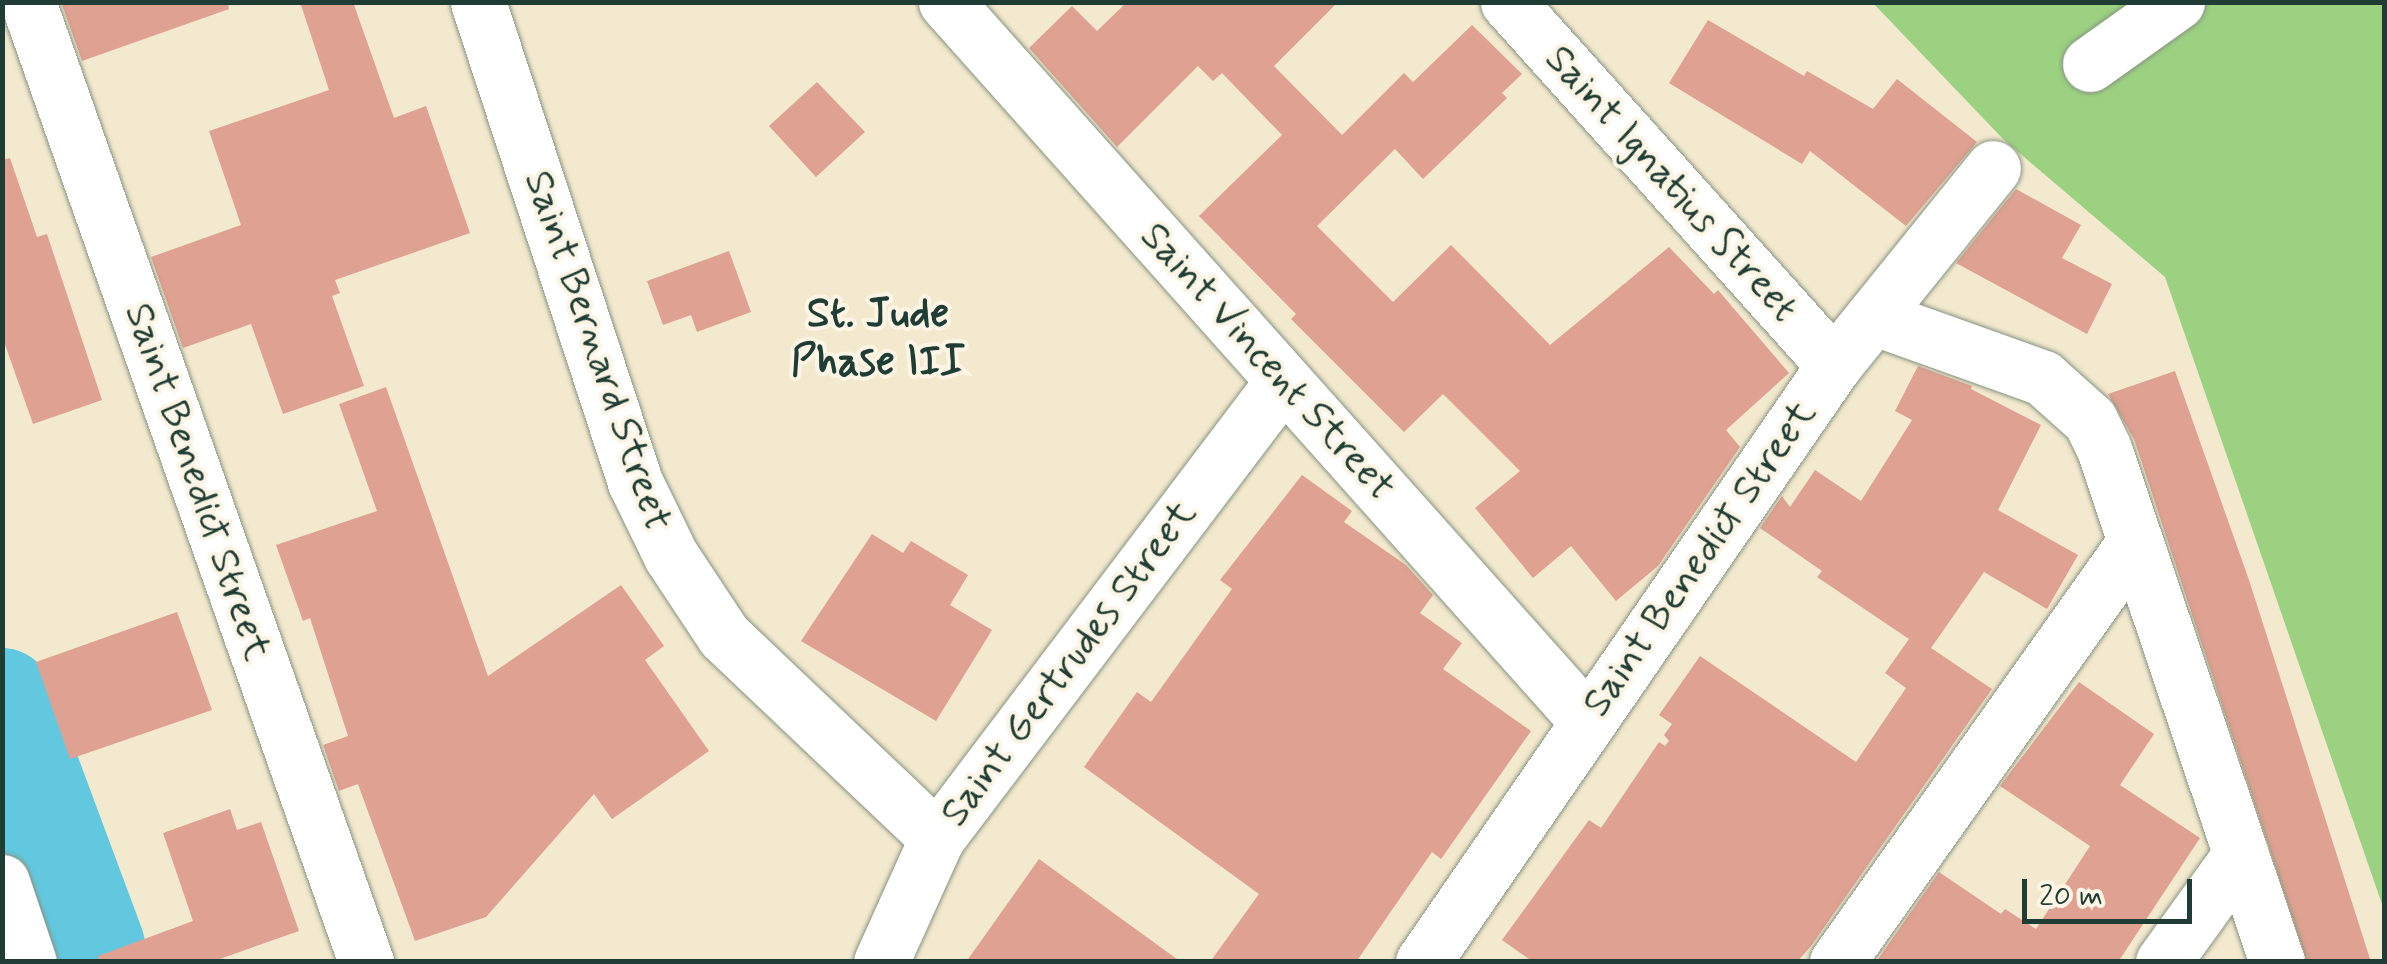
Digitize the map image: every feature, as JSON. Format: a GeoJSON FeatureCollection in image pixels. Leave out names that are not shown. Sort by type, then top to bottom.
{"type":"FeatureCollection","features":[{"type":"Feature","properties":{"kind":"street","name":"Saint Benedict Street"},"geometry":{"type":"LineString","coordinates":[[28,2],[366,962]]}},
{"type":"Feature","properties":{"kind":"street","name":"Saint Bernard Street"},"geometry":{"type":"LineString","coordinates":[[478,2],[635,482],[671,556],[724,636],[937,838]]}},
{"type":"Feature","properties":{"kind":"street","name":"Saint Vincent Street"},"geometry":{"type":"LineString","coordinates":[[946,2],[1588,722]]}},
{"type":"Feature","properties":{"kind":"street","name":"Saint Ignatius Street"},"geometry":{"type":"LineString","coordinates":[[1508,2],[1834,365]]}},
{"type":"Feature","properties":{"kind":"street"},"geometry":{"type":"LineString","coordinates":[[2090,64],[2177,2]]}},
{"type":"Feature","properties":{"kind":"street","name":"Saint Benedict Street"},"geometry":{"type":"LineString","coordinates":[[1423,962],[1834,365],[1993,168]]}},
{"type":"Feature","properties":{"kind":"street"},"geometry":{"type":"LineString","coordinates":[[1873,317],[2044,378],[2090,420],[2104,449],[2277,962]]}},
{"type":"Feature","properties":{"kind":"street","name":"Saint Gertrudes Street"},"geometry":{"type":"LineString","coordinates":[[881,962],[937,838],[1283,381]]}},
{"type":"Feature","properties":{"kind":"street"},"geometry":{"type":"LineString","coordinates":[[1837,962],[2134,543]]}},
{"type":"Feature","properties":{"kind":"street"},"geometry":{"type":"LineString","coordinates":[[2163,962],[2241,854]]}},
{"type":"Feature","properties":{"kind":"street"},"geometry":{"type":"LineString","coordinates":[[2,882],[29,962]]}},
{"type":"Feature","properties":{"kind":"green space"},"geometry":{"type":"Polygon","coordinates":[[[1873,3],[2384,3],[2384,910],[2165,277],[2004,140],[1873,3]]]}},
{"type":"Feature","properties":{"kind":"building"},"geometry":{"type":"Polygon","coordinates":[[[61,2],[228,2],[229,9],[82,61],[61,2]]]}},
{"type":"Feature","properties":{"kind":"building"},"geometry":{"type":"Polygon","coordinates":[[[300,2],[353,2],[394,118],[426,106],[470,233],[335,280],[340,293],[332,296],[364,386],[283,414],[251,324],[183,348],[151,257],[241,225],[209,131],[329,90],[300,2]]]}},
{"type":"Feature","properties":{"kind":"building"},"geometry":{"type":"Polygon","coordinates":[[[1127,2],[1338,2],[1274,66],[1342,135],[1404,73],[1413,82],[1472,25],[1522,74],[1502,93],[1507,98],[1423,179],[1395,149],[1317,226],[1393,302],[1451,245],[1550,345],[1669,247],[1714,294],[1718,290],[1789,373],[1726,430],[1740,447],[1658,566],[1616,601],[1571,546],[1533,578],[1475,508],[1520,471],[1443,394],[1404,432],[1291,319],[1296,314],[1199,216],[1282,135],[1222,73],[1213,81],[1198,66],[1117,147],[1029,48],[1072,6],[1097,31],[1127,2]]]}},
{"type":"Feature","properties":{"kind":"building"},"geometry":{"type":"Polygon","coordinates":[[[1708,20],[1804,76],[1807,71],[1873,109],[1897,79],[1977,142],[1906,226],[1810,151],[1802,164],[1669,83],[1708,20]]]}},
{"type":"Feature","properties":{"kind":"building"},"geometry":{"type":"Polygon","coordinates":[[[817,82],[865,132],[816,177],[769,126],[817,82]]]}},
{"type":"Feature","properties":{"kind":"building"},"geometry":{"type":"Polygon","coordinates":[[[10,158],[37,237],[47,234],[102,400],[33,424],[2,336],[2,160],[10,158]]]}},
{"type":"Feature","properties":{"kind":"building"},"geometry":{"type":"Polygon","coordinates":[[[2016,189],[2081,225],[2062,258],[2112,284],[2087,334],[1956,263],[2016,189]]]}},
{"type":"Feature","properties":{"kind":"building"},"geometry":{"type":"Polygon","coordinates":[[[729,251],[751,312],[697,332],[691,315],[663,325],[647,281],[729,251]]]}},
{"type":"Feature","properties":{"kind":"building"},"geometry":{"type":"Polygon","coordinates":[[[1918,366],[1972,386],[1971,389],[2041,425],[1998,510],[2078,555],[2047,609],[1984,572],[1931,648],[1992,689],[1797,962],[1533,962],[1502,940],[1589,820],[1601,828],[1659,742],[1665,746],[1669,741],[1664,735],[1672,724],[1659,715],[1700,656],[1856,762],[1906,688],[1885,673],[1909,639],[1817,577],[1822,571],[1760,528],[1782,496],[1790,507],[1815,470],[1861,501],[1912,420],[1895,411],[1918,366]]]}},
{"type":"Feature","properties":{"kind":"building"},"geometry":{"type":"Polygon","coordinates":[[[2175,371],[2249,580],[2371,962],[2307,962],[2134,439],[2108,394],[2175,371]]]}},
{"type":"Feature","properties":{"kind":"building"},"geometry":{"type":"Polygon","coordinates":[[[386,387],[488,676],[621,585],[664,646],[645,660],[709,751],[612,819],[594,794],[486,917],[415,941],[358,784],[339,791],[323,745],[348,736],[310,618],[303,621],[276,545],[377,511],[339,404],[386,387]]]}},
{"type":"Feature","properties":{"kind":"building"},"geometry":{"type":"Polygon","coordinates":[[[1302,475],[1352,511],[1344,522],[1406,565],[1433,595],[1420,613],[1462,643],[1443,669],[1531,731],[1441,859],[1432,852],[1356,962],[1210,962],[1259,894],[1084,767],[1137,692],[1151,702],[1232,589],[1220,580],[1302,475]]]}},
{"type":"Feature","properties":{"kind":"building"},"geometry":{"type":"Polygon","coordinates":[[[872,534],[903,553],[911,541],[968,575],[950,605],[992,630],[936,721],[801,641],[872,534]]]}},
{"type":"Feature","properties":{"kind":"building"},"geometry":{"type":"Polygon","coordinates":[[[177,612],[212,710],[70,759],[36,662],[177,612]]]}},
{"type":"Feature","properties":{"kind":"building"},"geometry":{"type":"Polygon","coordinates":[[[2079,682],[2154,734],[2120,785],[2200,838],[2118,962],[1876,962],[1939,872],[2001,914],[2005,909],[2036,929],[2090,846],[2000,786],[2079,682]]]}},
{"type":"Feature","properties":{"kind":"building"},"geometry":{"type":"Polygon","coordinates":[[[230,809],[237,830],[261,822],[299,931],[211,962],[99,962],[98,956],[193,921],[163,833],[230,809]]]}},
{"type":"Feature","properties":{"kind":"building"},"geometry":{"type":"Polygon","coordinates":[[[1039,859],[1181,962],[966,962],[1039,859]]]}},
{"type":"Feature","properties":{"kind":"waterway"},"geometry":{"type":"LineString","coordinates":[[2,699],[94,947]]}},
{"type":"Feature","properties":{"kind":"waterway"},"geometry":{"type":"LineString","coordinates":[[94,947],[108,962]]}},
{"type":"Feature","properties":{"kind":"district","name":"St. Jude Phase III"},"geometry":{"type":"Point","coordinates":[878,339]}}]}
